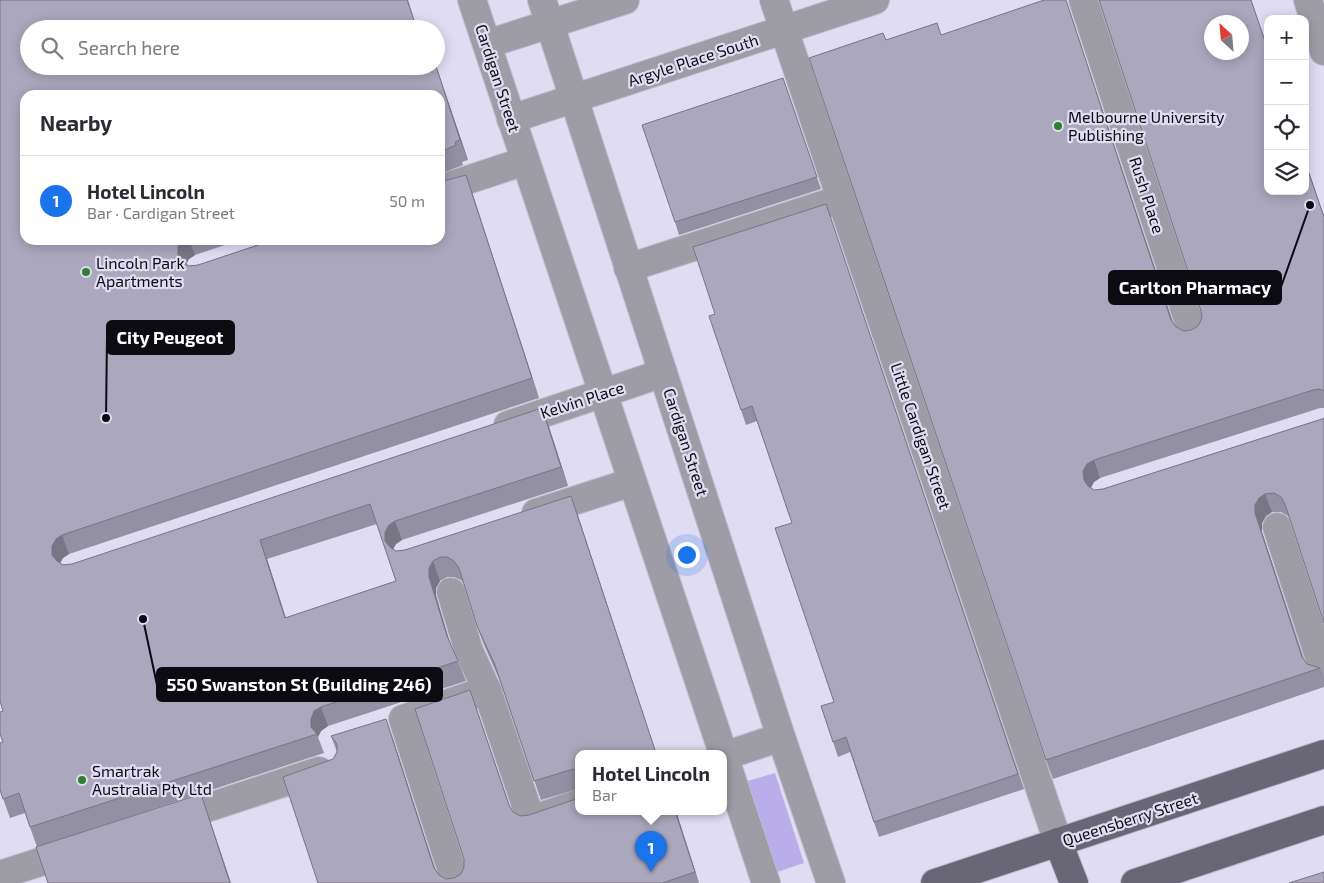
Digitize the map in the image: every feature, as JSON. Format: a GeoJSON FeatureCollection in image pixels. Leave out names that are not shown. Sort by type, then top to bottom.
{"type":"FeatureCollection","features":[{"type":"Feature","properties":{"kind":"main road","name":"Queensberry Street"},"geometry":{"type":"LineString","coordinates":[[935,883],[1324,754]]}},
{"type":"Feature","properties":{"kind":"main road"},"geometry":{"type":"LineString","coordinates":[[1135,883],[1324,820]]}},
{"type":"Feature","properties":{"kind":"main road"},"geometry":{"type":"LineString","coordinates":[[1058,842],[1074,883]]}},
{"type":"Feature","properties":{"kind":"street","name":"Cardigan Street"},"geometry":{"type":"LineString","coordinates":[[472,0],[721,750]]}},
{"type":"Feature","properties":{"kind":"street"},"geometry":{"type":"LineString","coordinates":[[486,44],[545,12],[625,0]]}},
{"type":"Feature","properties":{"kind":"street","name":"Little Cardigan Street"},"geometry":{"type":"LineString","coordinates":[[774,0],[1058,842]]}},
{"type":"Feature","properties":{"kind":"street","name":"Argyle Place South"},"geometry":{"type":"LineString","coordinates":[[511,119],[875,0]]}},
{"type":"Feature","properties":{"kind":"street","name":"Rush Place"},"geometry":{"type":"LineString","coordinates":[[1083,0],[1193,334]]}},
{"type":"Feature","properties":{"kind":"street"},"geometry":{"type":"LineString","coordinates":[[1308,0],[1324,51]]}},
{"type":"Feature","properties":{"kind":"street","name":"Cardigan Street"},"geometry":{"type":"LineString","coordinates":[[545,12],[781,737],[831,883]]}},
{"type":"Feature","properties":{"kind":"street"},"geometry":{"type":"LineString","coordinates":[[445,187],[526,161]]}},
{"type":"Feature","properties":{"kind":"street"},"geometry":{"type":"LineString","coordinates":[[628,268],[841,199]]}},
{"type":"Feature","properties":{"kind":"street","name":"Kelvin Place"},"geometry":{"type":"LineString","coordinates":[[487,432],[664,373]]}},
{"type":"Feature","properties":{"kind":"street"},"geometry":{"type":"LineString","coordinates":[[516,520],[632,482]]}},
{"type":"Feature","properties":{"kind":"street"},"geometry":{"type":"LineString","coordinates":[[1277,527],[1324,671]]}},
{"type":"Feature","properties":{"kind":"street"},"geometry":{"type":"LineString","coordinates":[[451,592],[469,651],[487,690],[531,820],[575,805]]}},
{"type":"Feature","properties":{"kind":"street"},"geometry":{"type":"LineString","coordinates":[[377,727],[487,690]]}},
{"type":"Feature","properties":{"kind":"street"},"geometry":{"type":"LineString","coordinates":[[403,719],[456,883]]}},
{"type":"Feature","properties":{"kind":"street"},"geometry":{"type":"LineString","coordinates":[[727,754],[781,737]]}},
{"type":"Feature","properties":{"kind":"street","name":"Cardigan Street"},"geometry":{"type":"LineString","coordinates":[[727,767],[766,883]]}},
{"type":"Feature","properties":{"kind":"street"},"geometry":{"type":"LineString","coordinates":[[143,828],[329,768]]}},
{"type":"Feature","properties":{"kind":"street"},"geometry":{"type":"LineString","coordinates":[[0,876],[97,844]]}},
{"type":"Feature","properties":{"kind":"shaded area"},"geometry":{"type":"Polygon","coordinates":[[[775,773],[804,863],[774,873],[744,782],[775,773]]]}},
{"type":"Feature","properties":{"kind":"building"},"geometry":{"type":"Polygon","coordinates":[[[0,0],[407,0],[414,20],[20,20],[20,75],[439,75],[444,90],[20,90],[20,245],[179,245],[178,256],[182,262],[189,266],[198,265],[258,245],[445,245],[445,181],[466,175],[532,378],[62,535],[56,539],[52,546],[52,555],[63,565],[72,564],[542,408],[561,467],[395,521],[389,525],[385,532],[385,541],[396,551],[405,550],[571,496],[655,750],[575,750],[575,770],[534,781],[495,665],[477,626],[459,568],[454,561],[447,557],[440,557],[433,561],[429,568],[429,577],[447,636],[458,661],[321,707],[314,711],[311,719],[311,727],[317,734],[30,827],[19,793],[3,799],[0,790],[0,743],[3,742],[0,734],[0,712],[3,711],[0,701],[0,0]],[[370,504],[260,540],[285,618],[396,581],[370,504]]]}},
{"type":"Feature","properties":{"kind":"building"},"geometry":{"type":"Polygon","coordinates":[[[1044,0],[1066,0],[1171,320],[1176,327],[1184,331],[1198,326],[1202,318],[1201,311],[1099,0],[1251,0],[1264,38],[1264,195],[1309,195],[1309,174],[1324,217],[1324,391],[1320,389],[1313,390],[1094,460],[1087,464],[1083,471],[1084,480],[1088,486],[1094,490],[1103,489],[1324,418],[1324,623],[1285,504],[1281,497],[1274,493],[1265,494],[1259,498],[1255,505],[1255,513],[1302,657],[1307,664],[1320,668],[1046,760],[809,58],[883,33],[886,40],[937,23],[941,35],[1044,0]]]}},
{"type":"Feature","properties":{"kind":"building"},"geometry":{"type":"Polygon","coordinates":[[[783,78],[817,177],[675,222],[642,125],[783,78]]]}},
{"type":"Feature","properties":{"kind":"building"},"geometry":{"type":"Polygon","coordinates":[[[445,94],[460,140],[455,142],[456,145],[445,150],[445,94]]]}},
{"type":"Feature","properties":{"kind":"building"},"geometry":{"type":"Polygon","coordinates":[[[826,204],[1018,774],[874,822],[846,737],[833,742],[821,706],[834,702],[775,528],[792,523],[752,406],[741,410],[709,316],[715,314],[693,247],[826,204]]]}},
{"type":"Feature","properties":{"kind":"building"},"geometry":{"type":"Polygon","coordinates":[[[470,690],[513,812],[520,816],[529,815],[575,799],[575,815],[676,815],[695,872],[662,883],[318,883],[283,777],[333,759],[337,752],[337,744],[331,736],[386,719],[434,868],[439,875],[446,879],[454,878],[461,874],[464,867],[464,859],[415,709],[470,690]]]}},
{"type":"Feature","properties":{"kind":"building"},"geometry":{"type":"Polygon","coordinates":[[[201,794],[230,883],[48,883],[36,847],[201,794]]]}},
{"type":"Feature","properties":{"kind":"building"},"geometry":{"type":"Polygon","coordinates":[[[1324,872],[1324,883],[1289,883],[1324,872]]]}},
{"type":"Feature","properties":{"kind":"place","name":"Melbourne University Publishing"},"geometry":{"type":"Point","coordinates":[1058,126]}},
{"type":"Feature","properties":{"kind":"place","name":"Carlton Pharmacy"},"geometry":{"type":"Point","coordinates":[1310,205]}},
{"type":"Feature","properties":{"kind":"place","name":"Lincoln Park Apartments"},"geometry":{"type":"Point","coordinates":[86,272]}},
{"type":"Feature","properties":{"kind":"place","name":"City Peugeot"},"geometry":{"type":"Point","coordinates":[106,418]}},
{"type":"Feature","properties":{"kind":"place","name":"550 Swanston St (Building 246)"},"geometry":{"type":"Point","coordinates":[143,619]}},
{"type":"Feature","properties":{"kind":"place","name":"Smartrak Australia Pty Ltd"},"geometry":{"type":"Point","coordinates":[82,780]}},
{"type":"Feature","properties":{"kind":"place","name":"Hotel Lincoln"},"geometry":{"type":"Point","coordinates":[651,872]}}]}
